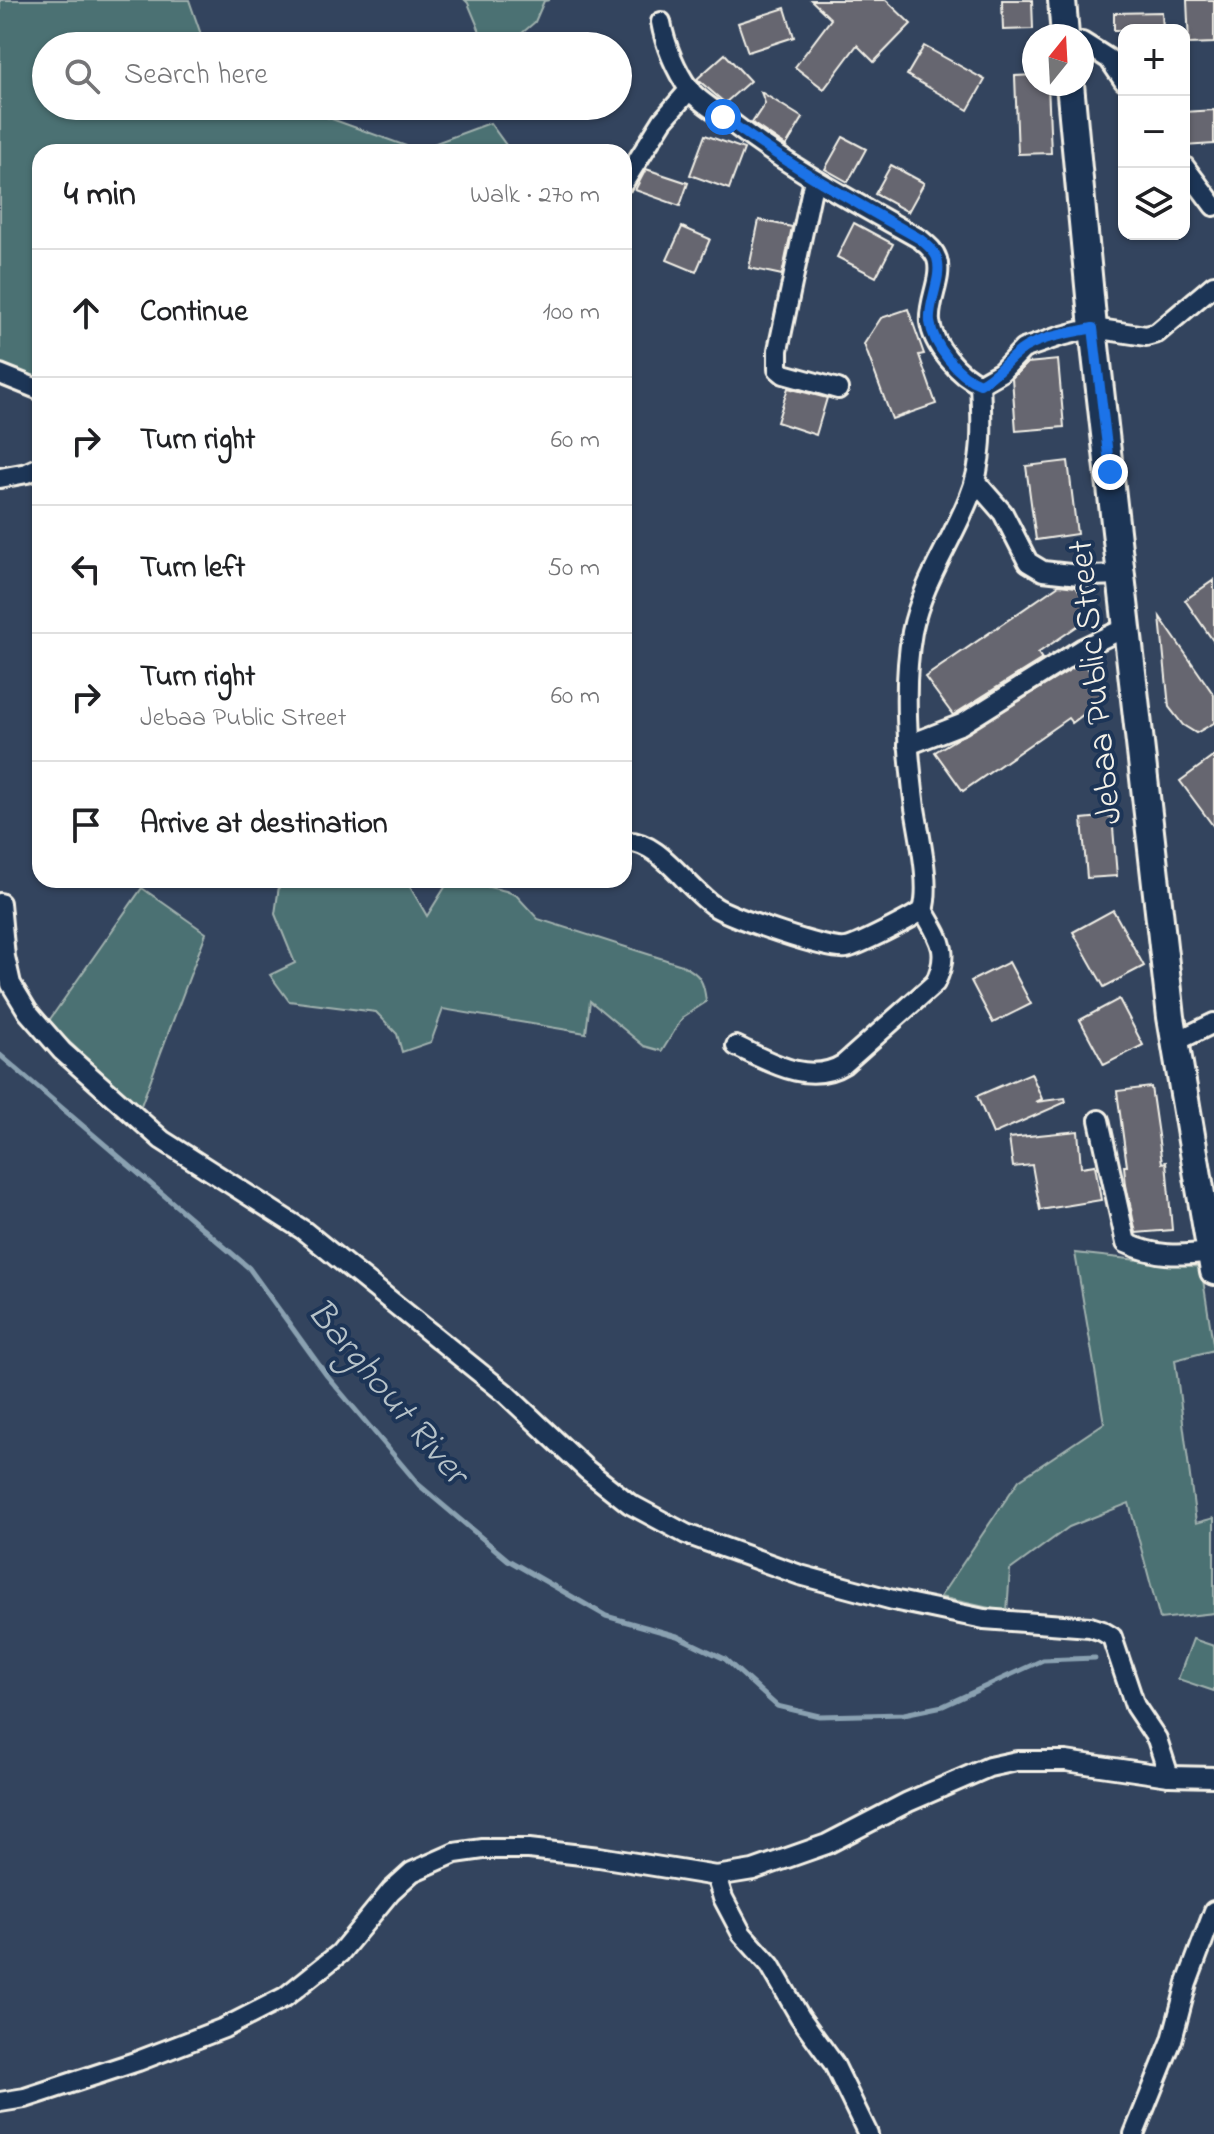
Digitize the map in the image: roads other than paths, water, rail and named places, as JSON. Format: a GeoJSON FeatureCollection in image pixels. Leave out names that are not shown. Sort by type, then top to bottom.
{"type":"FeatureCollection","features":[{"type":"Feature","properties":{"kind":"main road"},"geometry":{"type":"LineString","coordinates":[[1062,0],[1067,24]]}},
{"type":"Feature","properties":{"kind":"main road","name":"Jebaa Public Street"},"geometry":{"type":"LineString","coordinates":[[1071,96],[1093,328],[1175,1042],[1213,1258]]}},
{"type":"Feature","properties":{"kind":"street"},"geometry":{"type":"LineString","coordinates":[[661,22],[673,61],[690,89],[758,143],[931,248],[937,258],[938,271],[930,322],[935,337],[961,374],[980,384]]}},
{"type":"Feature","properties":{"kind":"street"},"geometry":{"type":"LineString","coordinates":[[1094,51],[1109,59],[1118,72]]}},
{"type":"Feature","properties":{"kind":"street"},"geometry":{"type":"LineString","coordinates":[[632,169],[663,120],[690,89]]}},
{"type":"Feature","properties":{"kind":"street"},"geometry":{"type":"LineString","coordinates":[[1186,168],[1214,206]]}},
{"type":"Feature","properties":{"kind":"street"},"geometry":{"type":"LineString","coordinates":[[814,179],[778,350],[778,369],[784,374],[838,389]]}},
{"type":"Feature","properties":{"kind":"street"},"geometry":{"type":"LineString","coordinates":[[980,384],[1001,372],[1023,349],[1093,328],[1146,336],[1157,333],[1214,285]]}},
{"type":"Feature","properties":{"kind":"street"},"geometry":{"type":"LineString","coordinates":[[0,374],[32,387]]}},
{"type":"Feature","properties":{"kind":"street"},"geometry":{"type":"LineString","coordinates":[[632,842],[648,847],[717,907],[836,948],[858,944],[923,910],[926,901],[922,852],[908,745],[907,702],[912,632],[937,560],[975,481],[981,433],[980,384]]}},
{"type":"Feature","properties":{"kind":"street"},"geometry":{"type":"LineString","coordinates":[[0,478],[32,471]]}},
{"type":"Feature","properties":{"kind":"street"},"geometry":{"type":"LineString","coordinates":[[975,481],[1003,513],[1028,562],[1043,571],[1088,576],[1122,575]]}},
{"type":"Feature","properties":{"kind":"street"},"geometry":{"type":"LineString","coordinates":[[908,745],[962,724],[1083,648],[1127,627]]}},
{"type":"Feature","properties":{"kind":"street"},"geometry":{"type":"LineString","coordinates":[[0,903],[11,984],[28,1012],[62,1051],[162,1140],[303,1230],[505,1393],[587,1470],[630,1504],[686,1534],[828,1583],[908,1604],[984,1619],[1090,1627],[1102,1631],[1112,1637],[1118,1648],[1135,1706],[1157,1739],[1169,1776]]}},
{"type":"Feature","properties":{"kind":"street"},"geometry":{"type":"LineString","coordinates":[[736,1046],[801,1073],[830,1073],[844,1064],[935,983],[942,969],[942,947],[923,910]]}},
{"type":"Feature","properties":{"kind":"street"},"geometry":{"type":"LineString","coordinates":[[1175,1042],[1214,1023]]}},
{"type":"Feature","properties":{"kind":"street"},"geometry":{"type":"LineString","coordinates":[[1099,1120],[1126,1243],[1146,1253],[1213,1258]]}},
{"type":"Feature","properties":{"kind":"street"},"geometry":{"type":"LineString","coordinates":[[0,2102],[25,2098],[138,2061],[224,2028],[285,1997],[340,1953],[391,1891],[412,1872],[455,1853],[483,1849],[529,1849],[716,1876],[753,1870],[827,1844],[908,1802],[989,1767],[1017,1761],[1066,1761],[1169,1776],[1214,1777]]}},
{"type":"Feature","properties":{"kind":"street"},"geometry":{"type":"LineString","coordinates":[[716,1876],[723,1898],[742,1934],[770,1965],[800,2017],[834,2064],[868,2134]]}},
{"type":"Feature","properties":{"kind":"street"},"geometry":{"type":"LineString","coordinates":[[1134,2134],[1172,2040],[1187,1983],[1214,1911]]}},
{"type":"Feature","properties":{"kind":"waterway","name":"Barghout River"},"geometry":{"type":"LineString","coordinates":[[0,1055],[249,1268],[327,1376],[419,1485],[508,1560],[606,1616],[677,1636],[725,1659],[777,1706],[819,1716],[904,1714],[943,1706],[1043,1660],[1095,1658]]}}]}
